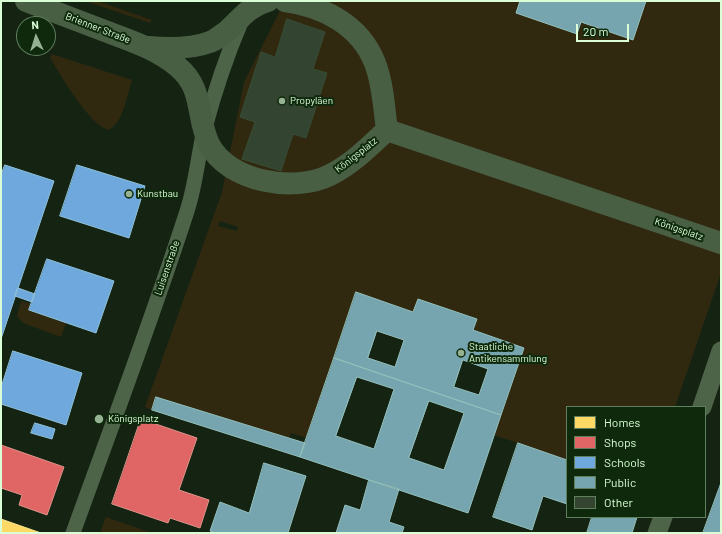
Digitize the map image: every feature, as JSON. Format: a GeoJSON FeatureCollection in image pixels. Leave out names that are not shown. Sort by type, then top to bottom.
{"type":"FeatureCollection","features":[{"type":"Feature","properties":{"kind":"main road","name":"Brienner Straße"},"geometry":{"type":"LineString","coordinates":[[26,1],[148,47]]}},
{"type":"Feature","properties":{"kind":"main road"},"geometry":{"type":"LineString","coordinates":[[148,47],[178,48],[210,42],[227,31],[248,6],[268,1]]}},
{"type":"Feature","properties":{"kind":"main road","name":"Königsplatz"},"geometry":{"type":"LineString","coordinates":[[285,1],[306,5],[331,15],[359,36],[366,45],[375,64],[382,91],[387,130]]}},
{"type":"Feature","properties":{"kind":"main road","name":"Königsplatz"},"geometry":{"type":"LineString","coordinates":[[148,47],[180,68],[194,86],[204,132],[217,157],[224,164],[252,178],[286,183],[318,180],[330,175],[347,164],[387,130]]}},
{"type":"Feature","properties":{"kind":"main road","name":"Königsplatz"},"geometry":{"type":"LineString","coordinates":[[387,130],[721,243]]}},
{"type":"Feature","properties":{"kind":"street","name":"Luisenstraße"},"geometry":{"type":"LineString","coordinates":[[73,533],[164,279],[186,213],[195,182],[204,132],[215,95],[233,40],[248,6]]}},
{"type":"Feature","properties":{"kind":"street"},"geometry":{"type":"LineString","coordinates":[[702,406],[721,351]]}},
{"type":"Feature","properties":{"kind":"street"},"geometry":{"type":"LineString","coordinates":[[658,533],[663,518]]}},
{"type":"Feature","properties":{"kind":"shaded area"},"geometry":{"type":"Polygon","coordinates":[[[85,1],[97,1],[152,20],[150,23],[85,1]]]}},
{"type":"Feature","properties":{"kind":"shaded area","name":"Königsplatz"},"geometry":{"type":"Polygon","coordinates":[[[285,1],[721,1],[721,273],[675,406],[566,406],[566,460],[494,435],[524,348],[473,330],[476,318],[418,299],[413,312],[356,292],[307,438],[291,433],[289,438],[157,397],[152,410],[145,407],[222,192],[244,82],[285,1]],[[220,221],[218,226],[237,231],[238,227],[220,221]]]}},
{"type":"Feature","properties":{"kind":"shaded area"},"geometry":{"type":"Polygon","coordinates":[[[56,55],[132,80],[124,108],[113,127],[108,130],[100,126],[92,118],[68,87],[50,58],[51,56],[56,55]]]}},
{"type":"Feature","properties":{"kind":"shaded area"},"geometry":{"type":"Polygon","coordinates":[[[21,301],[32,304],[29,310],[66,323],[61,337],[23,323],[17,316],[21,301]]]}},
{"type":"Feature","properties":{"kind":"shaded area"},"geometry":{"type":"Polygon","coordinates":[[[106,517],[152,533],[100,533],[106,517]]]}},
{"type":"Feature","properties":{"kind":"building: Homes"},"geometry":{"type":"Polygon","coordinates":[[[1,519],[41,533],[1,533],[1,519]]]}},
{"type":"Feature","properties":{"kind":"building: Shops"},"geometry":{"type":"Polygon","coordinates":[[[141,419],[197,438],[179,490],[209,500],[200,528],[170,518],[168,523],[112,504],[141,419]]]}},
{"type":"Feature","properties":{"kind":"building: Shops"},"geometry":{"type":"Polygon","coordinates":[[[1,445],[64,467],[47,515],[19,505],[22,495],[1,488],[1,445]]]}},
{"type":"Feature","properties":{"kind":"building: Schools"},"geometry":{"type":"Polygon","coordinates":[[[5,165],[54,181],[1,339],[1,175],[5,165]]]}},
{"type":"Feature","properties":{"kind":"building: Schools"},"geometry":{"type":"Polygon","coordinates":[[[77,165],[145,186],[129,238],[60,216],[77,165]]]}},
{"type":"Feature","properties":{"kind":"building: Schools"},"geometry":{"type":"Polygon","coordinates":[[[47,259],[114,281],[96,333],[29,310],[47,259]]]}},
{"type":"Feature","properties":{"kind":"building: Schools"},"geometry":{"type":"Polygon","coordinates":[[[18,288],[35,294],[32,302],[15,296],[18,288]]]}},
{"type":"Feature","properties":{"kind":"building: Schools"},"geometry":{"type":"Polygon","coordinates":[[[13,351],[82,373],[66,425],[1,404],[1,388],[13,351]]]}},
{"type":"Feature","properties":{"kind":"building: Schools"},"geometry":{"type":"Polygon","coordinates":[[[35,423],[55,429],[52,439],[31,433],[35,423]]]}},
{"type":"Feature","properties":{"kind":"building: Public"},"geometry":{"type":"Polygon","coordinates":[[[520,1],[646,1],[633,40],[581,22],[577,34],[516,13],[520,1]]]}},
{"type":"Feature","properties":{"kind":"building: Public","name":"Staatliche Antikensammlung"},"geometry":{"type":"Polygon","coordinates":[[[356,292],[413,312],[418,299],[477,319],[473,330],[524,348],[501,415],[334,358],[356,292]],[[377,331],[368,358],[395,367],[404,340],[377,331]],[[463,360],[454,387],[479,395],[488,369],[463,360]]]}},
{"type":"Feature","properties":{"kind":"building: Public"},"geometry":{"type":"Polygon","coordinates":[[[334,358],[501,415],[468,513],[300,457],[334,358]],[[357,377],[336,436],[374,449],[394,389],[357,377]],[[429,401],[409,458],[444,470],[464,413],[429,401]]]}},
{"type":"Feature","properties":{"kind":"building: Public"},"geometry":{"type":"Polygon","coordinates":[[[156,397],[305,443],[300,457],[152,410],[156,397]]]}},
{"type":"Feature","properties":{"kind":"building: Public"},"geometry":{"type":"Polygon","coordinates":[[[518,443],[566,460],[566,504],[543,496],[532,530],[493,517],[518,443]]]}},
{"type":"Feature","properties":{"kind":"building: Public"},"geometry":{"type":"Polygon","coordinates":[[[264,463],[306,476],[288,533],[216,533],[210,531],[220,502],[249,513],[264,463]]]}},
{"type":"Feature","properties":{"kind":"building: Public"},"geometry":{"type":"Polygon","coordinates":[[[369,480],[399,489],[389,522],[404,527],[402,533],[336,533],[345,505],[360,510],[369,480]]]}},
{"type":"Feature","properties":{"kind":"building: Public"},"geometry":{"type":"Polygon","coordinates":[[[721,483],[721,533],[703,533],[721,483]]]}},
{"type":"Feature","properties":{"kind":"building: Public"},"geometry":{"type":"Polygon","coordinates":[[[592,518],[637,518],[632,533],[587,533],[592,518]]]}},
{"type":"Feature","properties":{"kind":"building: Other","name":"Propyläen"},"geometry":{"type":"Polygon","coordinates":[[[287,19],[325,32],[313,69],[327,73],[306,138],[293,134],[281,171],[242,159],[255,122],[240,117],[261,52],[275,57],[287,19]]]}},
{"type":"Feature","properties":{"kind":"place","name":"Propyläen"},"geometry":{"type":"Point","coordinates":[282,101]}},
{"type":"Feature","properties":{"kind":"place","name":"Kunstbau"},"geometry":{"type":"Point","coordinates":[129,194]}},
{"type":"Feature","properties":{"kind":"place","name":"Staatliche Antikensammlung"},"geometry":{"type":"Point","coordinates":[461,353]}},
{"type":"Feature","properties":{"kind":"place","name":"Königsplatz"},"geometry":{"type":"Point","coordinates":[99,419]}}]}
